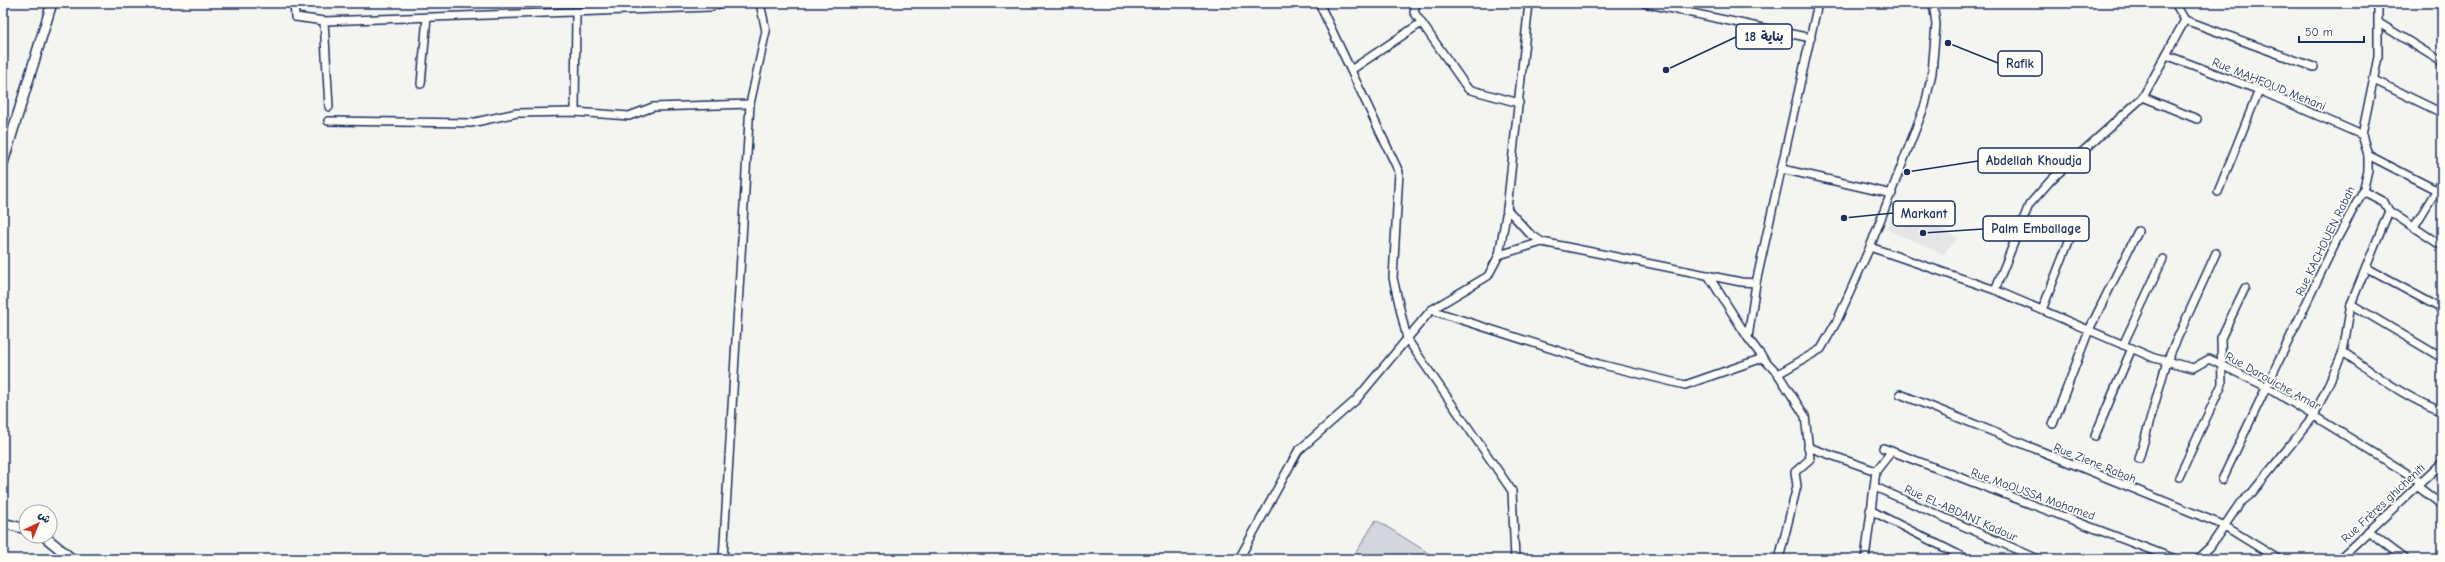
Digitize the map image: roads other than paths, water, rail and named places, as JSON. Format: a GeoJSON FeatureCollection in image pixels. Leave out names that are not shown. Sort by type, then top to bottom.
{"type":"FeatureCollection","features":[{"type":"Feature","properties":{"kind":"street"},"geometry":{"type":"LineString","coordinates":[[3,163],[52,3]]}},
{"type":"Feature","properties":{"kind":"street"},"geometry":{"type":"LineString","coordinates":[[294,3],[295,17],[324,21],[710,7],[721,3]]}},
{"type":"Feature","properties":{"kind":"street"},"geometry":{"type":"LineString","coordinates":[[723,559],[750,104],[766,31],[760,3]]}},
{"type":"Feature","properties":{"kind":"street"},"geometry":{"type":"LineString","coordinates":[[1319,3],[1399,172],[1392,278],[1407,339],[1512,491],[1515,559]]}},
{"type":"Feature","properties":{"kind":"street"},"geometry":{"type":"LineString","coordinates":[[1416,3],[1414,12],[1468,89],[1519,104]]}},
{"type":"Feature","properties":{"kind":"street"},"geometry":{"type":"LineString","coordinates":[[1240,559],[1298,451],[1356,400],[1431,310],[1488,276],[1499,255],[1519,104],[1529,3]]}},
{"type":"Feature","properties":{"kind":"street"},"geometry":{"type":"LineString","coordinates":[[1644,3],[1811,38]]}},
{"type":"Feature","properties":{"kind":"street"},"geometry":{"type":"LineString","coordinates":[[1748,338],[1756,283],[1818,3]]}},
{"type":"Feature","properties":{"kind":"street"},"geometry":{"type":"LineString","coordinates":[[1778,374],[1821,349],[1837,320],[1870,247],[1892,194],[1925,105],[1930,83],[1936,24],[1933,3]]}},
{"type":"Feature","properties":{"kind":"street"},"geometry":{"type":"LineString","coordinates":[[2175,3],[2185,20],[2314,67]]}},
{"type":"Feature","properties":{"kind":"street","name":"Rue KACHOUEN Rabah"},"geometry":{"type":"LineString","coordinates":[[2222,480],[2337,239],[2363,192],[2368,171],[2368,156],[2362,135],[2374,80],[2380,23],[2378,3]]}},
{"type":"Feature","properties":{"kind":"street"},"geometry":{"type":"LineString","coordinates":[[575,112],[576,12]]}},
{"type":"Feature","properties":{"kind":"street"},"geometry":{"type":"LineString","coordinates":[[421,84],[427,17]]}},
{"type":"Feature","properties":{"kind":"street"},"geometry":{"type":"LineString","coordinates":[[1995,290],[2029,205],[2051,180],[2144,97],[2185,20]]}},
{"type":"Feature","properties":{"kind":"street"},"geometry":{"type":"LineString","coordinates":[[324,21],[329,107]]}},
{"type":"Feature","properties":{"kind":"street"},"geometry":{"type":"LineString","coordinates":[[1351,70],[1421,23]]}},
{"type":"Feature","properties":{"kind":"street"},"geometry":{"type":"LineString","coordinates":[[2380,23],[2442,62]]}},
{"type":"Feature","properties":{"kind":"street","name":"Rue MAHFOUD Mehani"},"geometry":{"type":"LineString","coordinates":[[2166,55],[2259,90],[2362,135]]}},
{"type":"Feature","properties":{"kind":"street"},"geometry":{"type":"LineString","coordinates":[[2374,80],[2442,113]]}},
{"type":"Feature","properties":{"kind":"street"},"geometry":{"type":"LineString","coordinates":[[2218,192],[2259,90]]}},
{"type":"Feature","properties":{"kind":"street"},"geometry":{"type":"LineString","coordinates":[[2144,97],[2197,120]]}},
{"type":"Feature","properties":{"kind":"street"},"geometry":{"type":"LineString","coordinates":[[328,121],[471,123],[517,113],[575,112],[629,116],[654,107],[750,104]]}},
{"type":"Feature","properties":{"kind":"street"},"geometry":{"type":"LineString","coordinates":[[2368,156],[2439,192]]}},
{"type":"Feature","properties":{"kind":"street"},"geometry":{"type":"LineString","coordinates":[[1782,169],[1892,194]]}},
{"type":"Feature","properties":{"kind":"street"},"geometry":{"type":"LineString","coordinates":[[2414,227],[2439,192],[2442,181]]}},
{"type":"Feature","properties":{"kind":"street"},"geometry":{"type":"LineString","coordinates":[[2363,192],[2384,202],[2389,211],[2442,246]]}},
{"type":"Feature","properties":{"kind":"street"},"geometry":{"type":"LineString","coordinates":[[1506,210],[1529,233],[1542,242],[1756,283]]}},
{"type":"Feature","properties":{"kind":"street"},"geometry":{"type":"LineString","coordinates":[[2199,556],[2210,547],[2240,503],[2251,494],[2314,416],[2343,352],[2351,304],[2389,211]]}},
{"type":"Feature","properties":{"kind":"street"},"geometry":{"type":"LineString","coordinates":[[2053,424],[2089,330],[2138,231]]}},
{"type":"Feature","properties":{"kind":"street"},"geometry":{"type":"LineString","coordinates":[[2042,310],[2071,236]]}},
{"type":"Feature","properties":{"kind":"street"},"geometry":{"type":"LineString","coordinates":[[1499,255],[1542,242]]}},
{"type":"Feature","properties":{"kind":"street","name":"Rue Darouiche Amar"},"geometry":{"type":"LineString","coordinates":[[1870,247],[1995,290],[2123,345],[2167,361],[2193,368],[2208,359],[2222,365],[2267,387],[2314,416],[2419,484],[2442,505]]}},
{"type":"Feature","properties":{"kind":"street"},"geometry":{"type":"LineString","coordinates":[[2139,459],[2167,361],[2216,253]]}},
{"type":"Feature","properties":{"kind":"street"},"geometry":{"type":"LineString","coordinates":[[2123,345],[2163,259]]}},
{"type":"Feature","properties":{"kind":"street"},"geometry":{"type":"LineString","coordinates":[[2366,268],[2442,309]]}},
{"type":"Feature","properties":{"kind":"street"},"geometry":{"type":"LineString","coordinates":[[1708,275],[1748,338],[1763,358],[1778,374],[1805,416],[1810,459],[1795,472],[1797,486],[1779,559]]}},
{"type":"Feature","properties":{"kind":"street"},"geometry":{"type":"LineString","coordinates":[[2179,477],[2222,384],[2221,338],[2245,288]]}},
{"type":"Feature","properties":{"kind":"street"},"geometry":{"type":"LineString","coordinates":[[2351,304],[2442,358]]}},
{"type":"Feature","properties":{"kind":"street"},"geometry":{"type":"LineString","coordinates":[[1431,310],[1599,364],[1685,385],[1763,358]]}},
{"type":"Feature","properties":{"kind":"street"},"geometry":{"type":"LineString","coordinates":[[2095,436],[2132,348]]}},
{"type":"Feature","properties":{"kind":"street"},"geometry":{"type":"LineString","coordinates":[[2343,352],[2390,384],[2428,407],[2442,412]]}},
{"type":"Feature","properties":{"kind":"street","name":"Rue Ziene Rabah"},"geometry":{"type":"LineString","coordinates":[[1900,394],[2224,526],[2278,559]]}},
{"type":"Feature","properties":{"kind":"street"},"geometry":{"type":"LineString","coordinates":[[1808,447],[1876,470]]}},
{"type":"Feature","properties":{"kind":"street","name":"Rue MoOUSSA Mohamed"},"geometry":{"type":"LineString","coordinates":[[1883,448],[2174,559]]}},
{"type":"Feature","properties":{"kind":"street"},"geometry":{"type":"LineString","coordinates":[[1865,559],[1876,470],[1891,452]]}},
{"type":"Feature","properties":{"kind":"street","name":"Rue Frères ghicheniti"},"geometry":{"type":"LineString","coordinates":[[2339,559],[2442,463]]}},
{"type":"Feature","properties":{"kind":"street","name":"Rue EL-ABDANI Kadour"},"geometry":{"type":"LineString","coordinates":[[1875,487],[2038,559]]}},
{"type":"Feature","properties":{"kind":"street"},"geometry":{"type":"LineString","coordinates":[[1870,510],[1968,559]]}},
{"type":"Feature","properties":{"kind":"street"},"geometry":{"type":"LineString","coordinates":[[3,523],[18,527]]}},
{"type":"Feature","properties":{"kind":"street"},"geometry":{"type":"LineString","coordinates":[[2368,531],[2405,559]]}},
{"type":"Feature","properties":{"kind":"street"},"geometry":{"type":"LineString","coordinates":[[54,544],[72,559]]}},
{"type":"Feature","properties":{"kind":"place","name":"Rafik"},"geometry":{"type":"Point","coordinates":[1948,43]}},
{"type":"Feature","properties":{"kind":"place","name":"بناية 18"},"geometry":{"type":"Point","coordinates":[1666,70]}},
{"type":"Feature","properties":{"kind":"place","name":"Abdellah Khoudja"},"geometry":{"type":"Point","coordinates":[1907,172]}},
{"type":"Feature","properties":{"kind":"place","name":"Markant"},"geometry":{"type":"Point","coordinates":[1844,218]}},
{"type":"Feature","properties":{"kind":"place","name":"Palm Emballage"},"geometry":{"type":"Point","coordinates":[1923,233]}}]}
